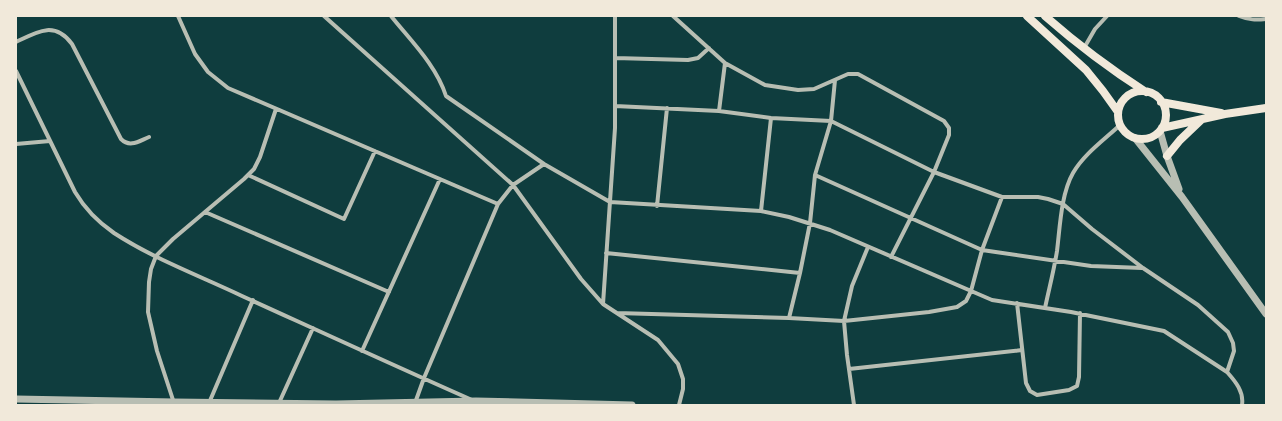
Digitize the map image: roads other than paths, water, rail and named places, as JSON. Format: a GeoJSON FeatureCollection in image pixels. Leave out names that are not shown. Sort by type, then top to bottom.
{"type":"FeatureCollection","features":[{"type":"Feature","properties":{"kind":"main road"},"geometry":{"type":"LineString","coordinates":[[1027,16],[1086,70],[1103,90],[1118,112],[1120,125],[1124,131],[1135,138],[1144,139],[1153,136],[1161,129],[1165,122],[1166,115],[1165,108],[1157,97],[1146,92],[1105,64],[1083,48],[1045,16]]}},
{"type":"Feature","properties":{"kind":"main road"},"geometry":{"type":"LineString","coordinates":[[1118,112],[1125,98],[1132,94],[1146,92]]}},
{"type":"Feature","properties":{"kind":"main road"},"geometry":{"type":"LineString","coordinates":[[1161,102],[1225,114]]}},
{"type":"Feature","properties":{"kind":"main road"},"geometry":{"type":"LineString","coordinates":[[1161,129],[1203,118],[1266,108]]}},
{"type":"Feature","properties":{"kind":"main road"},"geometry":{"type":"LineString","coordinates":[[1167,156],[1184,136],[1203,118]]}},
{"type":"Feature","properties":{"kind":"street"},"geometry":{"type":"LineString","coordinates":[[178,16],[195,54],[208,72],[228,88],[498,204]]}},
{"type":"Feature","properties":{"kind":"street"},"geometry":{"type":"LineString","coordinates":[[324,16],[513,185],[581,279],[603,304],[658,340],[678,364],[683,379],[684,389],[679,405]]}},
{"type":"Feature","properties":{"kind":"street"},"geometry":{"type":"LineString","coordinates":[[391,16],[432,66],[442,83],[446,96],[544,164],[610,202],[761,211],[790,217],[830,230],[992,300],[1080,313],[1164,331],[1227,372],[1235,380],[1240,390],[1242,405]]}},
{"type":"Feature","properties":{"kind":"street"},"geometry":{"type":"LineString","coordinates":[[603,304],[615,128],[615,16]]}},
{"type":"Feature","properties":{"kind":"street"},"geometry":{"type":"LineString","coordinates":[[673,16],[725,63],[765,84],[798,90],[814,88],[848,74],[858,74],[944,121],[949,128],[949,136],[934,172],[891,257]]}},
{"type":"Feature","properties":{"kind":"street"},"geometry":{"type":"LineString","coordinates":[[1083,48],[1095,29],[1107,16]]}},
{"type":"Feature","properties":{"kind":"street"},"geometry":{"type":"LineString","coordinates":[[1240,16],[1249,20],[1266,19]]}},
{"type":"Feature","properties":{"kind":"street"},"geometry":{"type":"LineString","coordinates":[[16,42],[41,31],[57,31],[63,34],[72,44],[121,139],[125,143],[131,144],[149,137]]}},
{"type":"Feature","properties":{"kind":"street"},"geometry":{"type":"LineString","coordinates":[[615,58],[688,60],[698,58],[709,48]]}},
{"type":"Feature","properties":{"kind":"street"},"geometry":{"type":"LineString","coordinates":[[719,110],[725,63]]}},
{"type":"Feature","properties":{"kind":"street"},"geometry":{"type":"LineString","coordinates":[[16,72],[75,192],[91,214],[115,233],[156,256],[362,351],[476,401]]}},
{"type":"Feature","properties":{"kind":"street"},"geometry":{"type":"LineString","coordinates":[[789,318],[810,223],[815,175],[831,121],[835,80]]}},
{"type":"Feature","properties":{"kind":"street"},"geometry":{"type":"LineString","coordinates":[[615,106],[719,110],[771,118],[831,121],[934,172],[1002,197],[1038,197],[1063,204],[1092,229],[1143,268],[1198,306],[1228,332],[1233,343],[1234,351],[1227,372]]}},
{"type":"Feature","properties":{"kind":"street"},"geometry":{"type":"LineString","coordinates":[[657,206],[667,108]]}},
{"type":"Feature","properties":{"kind":"street"},"geometry":{"type":"LineString","coordinates":[[174,404],[157,351],[148,312],[151,269],[156,256],[173,239],[254,169],[260,157],[276,109]]}},
{"type":"Feature","properties":{"kind":"street"},"geometry":{"type":"LineString","coordinates":[[761,211],[771,118]]}},
{"type":"Feature","properties":{"kind":"street"},"geometry":{"type":"LineString","coordinates":[[1045,308],[1067,188],[1073,174],[1082,160],[1120,125]]}},
{"type":"Feature","properties":{"kind":"street"},"geometry":{"type":"LineString","coordinates":[[1161,129],[1167,156],[1182,197]]}},
{"type":"Feature","properties":{"kind":"street"},"geometry":{"type":"LineString","coordinates":[[1135,138],[1182,197],[1266,314]]}},
{"type":"Feature","properties":{"kind":"street"},"geometry":{"type":"LineString","coordinates":[[16,144],[50,141]]}},
{"type":"Feature","properties":{"kind":"street"},"geometry":{"type":"LineString","coordinates":[[248,175],[344,219],[375,151]]}},
{"type":"Feature","properties":{"kind":"street"},"geometry":{"type":"LineString","coordinates":[[415,404],[424,378],[498,204],[513,185],[544,164]]}},
{"type":"Feature","properties":{"kind":"street"},"geometry":{"type":"LineString","coordinates":[[815,175],[982,250],[1091,266],[1143,268]]}},
{"type":"Feature","properties":{"kind":"street"},"geometry":{"type":"LineString","coordinates":[[362,351],[440,178]]}},
{"type":"Feature","properties":{"kind":"street"},"geometry":{"type":"LineString","coordinates":[[617,313],[844,321],[929,312],[957,307],[966,301],[982,250],[1002,197]]}},
{"type":"Feature","properties":{"kind":"street"},"geometry":{"type":"LineString","coordinates":[[206,212],[389,292]]}},
{"type":"Feature","properties":{"kind":"street"},"geometry":{"type":"LineString","coordinates":[[854,405],[844,321],[852,286],[868,247]]}},
{"type":"Feature","properties":{"kind":"street"},"geometry":{"type":"LineString","coordinates":[[606,253],[800,273]]}},
{"type":"Feature","properties":{"kind":"street"},"geometry":{"type":"LineString","coordinates":[[209,403],[253,300]]}},
{"type":"Feature","properties":{"kind":"street"},"geometry":{"type":"LineString","coordinates":[[1017,304],[1026,383],[1030,391],[1037,395],[1069,390],[1077,386],[1079,377],[1080,313]]}},
{"type":"Feature","properties":{"kind":"street"},"geometry":{"type":"LineString","coordinates":[[279,403],[313,328]]}},
{"type":"Feature","properties":{"kind":"street"},"geometry":{"type":"LineString","coordinates":[[849,370],[1022,350]]}},
{"type":"Feature","properties":{"kind":"street"},"geometry":{"type":"LineString","coordinates":[[16,399],[174,404],[415,404],[476,401],[632,405]]}}]}
